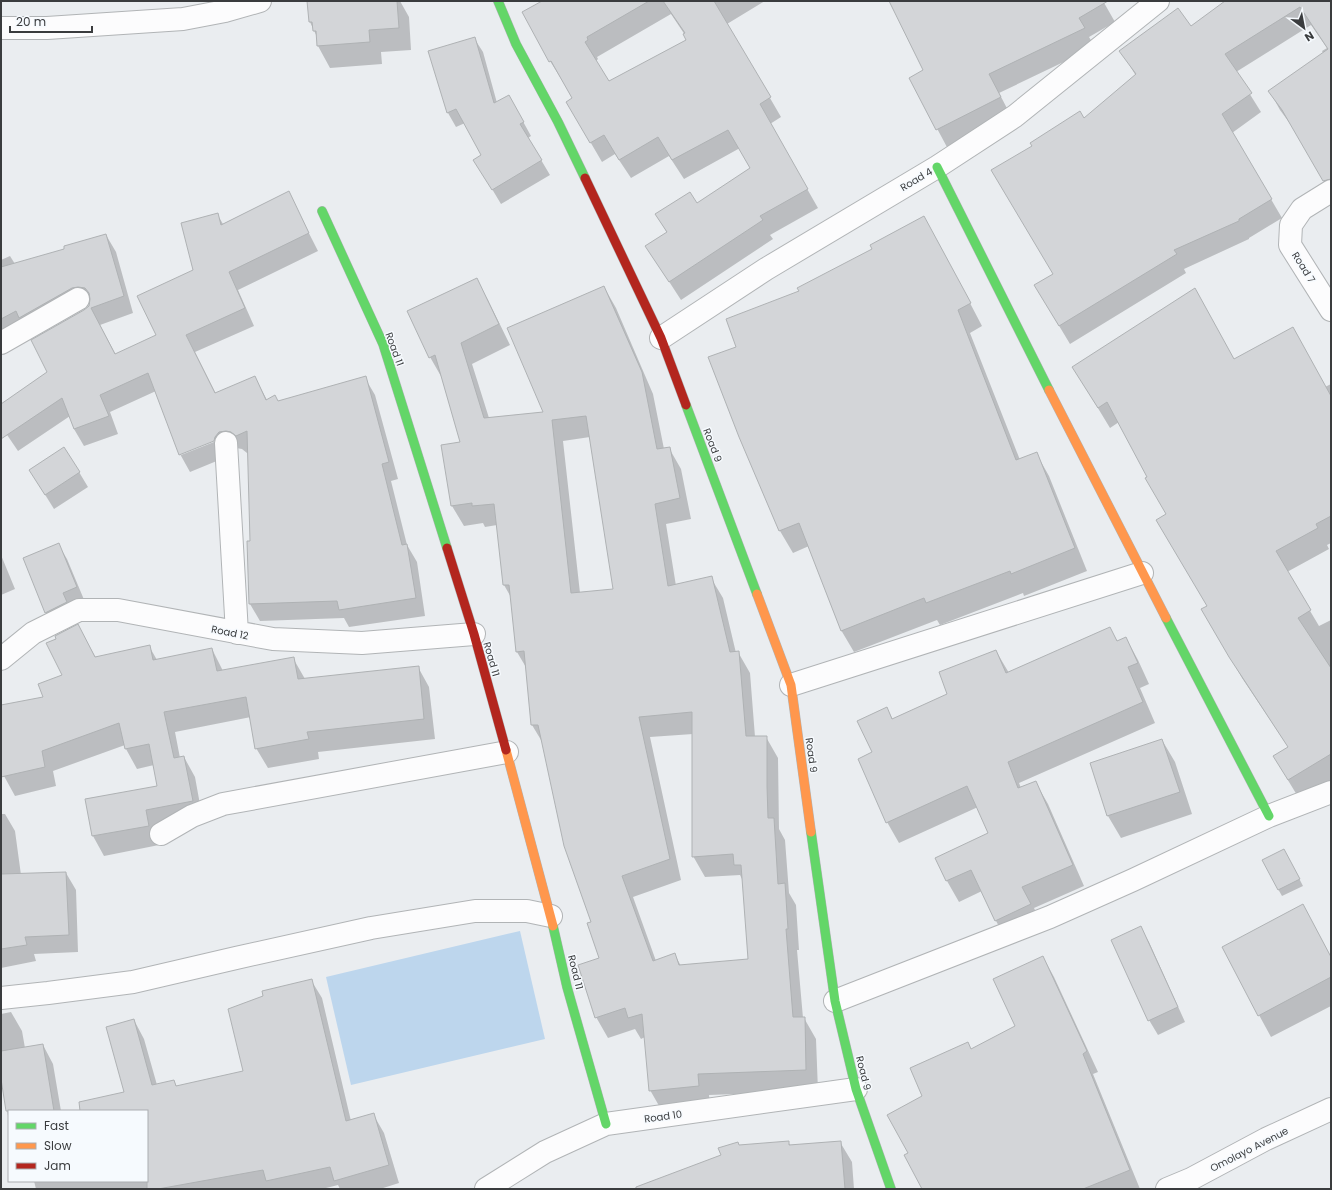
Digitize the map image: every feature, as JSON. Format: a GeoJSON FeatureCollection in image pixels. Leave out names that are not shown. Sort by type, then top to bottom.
{"type":"FeatureCollection","features":[{"type":"Feature","properties":{"kind":"street"},"geometry":{"type":"LineString","coordinates":[[1,28],[47,28],[183,19],[225,11],[260,1]]}},
{"type":"Feature","properties":{"kind":"street","name":"Road 9"},"geometry":{"type":"LineString","coordinates":[[498,1],[516,44],[558,122],[661,338],[791,685],[836,1001],[856,1089],[890,1189]]}},
{"type":"Feature","properties":{"kind":"street","name":"Road 4"},"geometry":{"type":"LineString","coordinates":[[661,338],[766,269],[937,167],[1015,116],[1158,1]]}},
{"type":"Feature","properties":{"kind":"street"},"geometry":{"type":"LineString","coordinates":[[937,167],[1142,574],[1269,816]]}},
{"type":"Feature","properties":{"kind":"street","name":"Road 7"},"geometry":{"type":"LineString","coordinates":[[1331,191],[1302,209],[1291,225],[1290,245],[1331,310]]}},
{"type":"Feature","properties":{"kind":"street","name":"Road 11"},"geometry":{"type":"LineString","coordinates":[[322,211],[383,344],[474,634],[551,916],[567,987],[606,1124]]}},
{"type":"Feature","properties":{"kind":"street"},"geometry":{"type":"LineString","coordinates":[[1,343],[78,299]]}},
{"type":"Feature","properties":{"kind":"street"},"geometry":{"type":"LineString","coordinates":[[226,443],[237,633]]}},
{"type":"Feature","properties":{"kind":"street"},"geometry":{"type":"LineString","coordinates":[[791,685],[1142,574]]}},
{"type":"Feature","properties":{"kind":"street","name":"Road 12"},"geometry":{"type":"LineString","coordinates":[[1,659],[33,633],[79,610],[118,610],[272,639],[362,643],[474,634]]}},
{"type":"Feature","properties":{"kind":"street"},"geometry":{"type":"LineString","coordinates":[[161,834],[192,816],[223,804],[507,752]]}},
{"type":"Feature","properties":{"kind":"street"},"geometry":{"type":"LineString","coordinates":[[836,1001],[1050,917],[1269,816],[1331,792]]}},
{"type":"Feature","properties":{"kind":"street"},"geometry":{"type":"LineString","coordinates":[[1,998],[133,982],[371,928],[475,911],[527,912],[551,916]]}},
{"type":"Feature","properties":{"kind":"street","name":"Road 10"},"geometry":{"type":"LineString","coordinates":[[486,1189],[545,1152],[606,1124],[856,1089]]}},
{"type":"Feature","properties":{"kind":"street","name":"Omolayo Avenue"},"geometry":{"type":"LineString","coordinates":[[1167,1189],[1191,1179],[1266,1139],[1331,1109]]}},
{"type":"Feature","properties":{"kind":"shaded area"},"geometry":{"type":"Polygon","coordinates":[[[520,931],[545,1039],[351,1085],[326,977],[520,931]]]}},
{"type":"Feature","properties":{"kind":"building"},"geometry":{"type":"Polygon","coordinates":[[[307,1],[397,1],[399,28],[369,30],[370,42],[317,46],[316,31],[313,31],[312,22],[309,22],[307,1]]]}},
{"type":"Feature","properties":{"kind":"building"},"geometry":{"type":"Polygon","coordinates":[[[542,1],[649,1],[587,37],[588,40],[585,42],[609,81],[686,40],[683,34],[685,33],[663,1],[714,1],[771,97],[760,104],[808,189],[760,216],[763,220],[669,282],[645,246],[667,232],[655,214],[690,192],[697,203],[750,168],[728,130],[672,160],[658,137],[619,160],[604,135],[590,143],[566,102],[572,98],[551,61],[549,62],[522,12],[542,1]]]}},
{"type":"Feature","properties":{"kind":"building"},"geometry":{"type":"Polygon","coordinates":[[[889,1],[1108,1],[1079,18],[1085,28],[989,74],[1001,97],[936,130],[909,78],[923,70],[889,1]]]}},
{"type":"Feature","properties":{"kind":"building"},"geometry":{"type":"Polygon","coordinates":[[[1225,1],[1331,1],[1331,179],[1323,181],[1282,110],[1268,91],[1328,49],[1300,7],[1225,54],[1252,93],[1222,114],[1272,199],[1239,219],[1239,221],[1174,250],[1177,254],[1059,326],[1034,285],[1053,274],[991,170],[1032,146],[1030,143],[1080,111],[1084,118],[1136,74],[1119,51],[1178,8],[1191,26],[1225,1]]]}},
{"type":"Feature","properties":{"kind":"building"},"geometry":{"type":"Polygon","coordinates":[[[475,37],[494,103],[509,95],[524,122],[520,124],[542,160],[492,190],[473,160],[481,155],[456,109],[447,113],[428,51],[475,37]]]}},
{"type":"Feature","properties":{"kind":"building"},"geometry":{"type":"Polygon","coordinates":[[[289,191],[309,233],[229,272],[245,308],[186,335],[215,393],[255,376],[266,400],[275,395],[278,401],[366,376],[389,462],[382,464],[402,545],[407,544],[416,598],[339,610],[337,601],[249,604],[247,541],[250,541],[247,431],[236,436],[231,432],[219,432],[214,441],[179,455],[148,373],[100,395],[109,416],[74,429],[62,398],[1,439],[1,404],[47,372],[31,340],[84,310],[89,306],[90,299],[89,293],[85,288],[72,288],[19,318],[16,311],[1,319],[1,267],[64,249],[64,246],[106,234],[124,296],[91,308],[115,354],[156,335],[137,296],[193,270],[181,223],[218,213],[221,225],[289,191]]]}},
{"type":"Feature","properties":{"kind":"building"},"geometry":{"type":"Polygon","coordinates":[[[924,216],[971,303],[958,310],[1016,460],[1037,452],[1075,548],[1011,574],[1010,571],[926,603],[924,598],[841,631],[799,523],[779,531],[739,437],[708,357],[736,347],[726,319],[799,291],[797,288],[872,249],[870,245],[924,216]]]}},
{"type":"Feature","properties":{"kind":"building"},"geometry":{"type":"Polygon","coordinates":[[[477,278],[499,324],[461,343],[484,418],[543,412],[507,328],[604,286],[642,372],[657,449],[670,447],[680,498],[655,504],[668,586],[712,576],[730,652],[739,651],[746,736],[767,736],[768,818],[774,818],[778,884],[785,883],[788,929],[786,929],[793,1017],[805,1017],[806,1070],[698,1074],[699,1086],[649,1091],[642,1014],[628,1018],[625,1008],[595,1018],[578,965],[599,958],[587,923],[591,922],[564,846],[538,725],[531,725],[524,651],[516,652],[509,585],[503,585],[494,504],[472,506],[472,503],[451,506],[441,445],[460,442],[435,355],[429,358],[407,311],[477,278]],[[586,416],[552,420],[571,593],[613,589],[586,416]],[[692,712],[639,717],[670,859],[622,876],[653,961],[675,953],[679,965],[748,959],[741,865],[734,865],[733,854],[692,857],[692,712]]]}},
{"type":"Feature","properties":{"kind":"building"},"geometry":{"type":"Polygon","coordinates":[[[1195,288],[1234,359],[1293,327],[1331,396],[1331,516],[1316,524],[1318,528],[1276,551],[1311,610],[1298,618],[1331,668],[1331,754],[1288,780],[1273,756],[1288,747],[1229,657],[1201,609],[1207,606],[1156,520],[1166,514],[1145,478],[1147,477],[1107,402],[1098,408],[1072,367],[1195,288]]]}},
{"type":"Feature","properties":{"kind":"building"},"geometry":{"type":"Polygon","coordinates":[[[64,447],[80,472],[45,495],[29,470],[64,447]]]}},
{"type":"Feature","properties":{"kind":"building"},"geometry":{"type":"Polygon","coordinates":[[[59,543],[77,587],[63,593],[67,602],[45,613],[23,558],[59,543]]]}},
{"type":"Feature","properties":{"kind":"building"},"geometry":{"type":"Polygon","coordinates":[[[78,624],[95,657],[150,645],[153,660],[212,648],[217,671],[294,657],[298,679],[419,666],[424,719],[307,732],[309,739],[255,749],[246,697],[164,712],[174,758],[184,756],[193,801],[146,810],[149,826],[92,836],[85,799],[157,786],[149,744],[125,749],[119,723],[42,751],[45,767],[1,777],[1,705],[43,697],[38,684],[62,675],[46,643],[56,639],[55,636],[78,624]]]}},
{"type":"Feature","properties":{"kind":"building"},"geometry":{"type":"Polygon","coordinates":[[[1110,627],[1117,641],[1126,637],[1138,663],[1128,667],[1143,702],[1008,762],[1018,788],[1036,781],[1073,865],[1022,887],[1031,904],[995,921],[971,870],[946,881],[935,858],[988,833],[967,786],[886,823],[858,759],[872,752],[857,721],[887,707],[892,719],[947,694],[939,672],[996,650],[1006,673],[1110,627]]]}},
{"type":"Feature","properties":{"kind":"building"},"geometry":{"type":"Polygon","coordinates":[[[1162,739],[1180,792],[1107,816],[1090,763],[1162,739]]]}},
{"type":"Feature","properties":{"kind":"building"},"geometry":{"type":"Polygon","coordinates":[[[1284,849],[1300,879],[1278,890],[1262,860],[1284,849]]]}},
{"type":"Feature","properties":{"kind":"building"},"geometry":{"type":"Polygon","coordinates":[[[66,872],[69,935],[25,937],[27,945],[1,949],[1,874],[66,872]]]}},
{"type":"Feature","properties":{"kind":"building"},"geometry":{"type":"Polygon","coordinates":[[[1303,904],[1331,957],[1331,977],[1258,1016],[1222,947],[1303,904]]]}},
{"type":"Feature","properties":{"kind":"building"},"geometry":{"type":"Polygon","coordinates":[[[1141,926],[1178,1007],[1148,1021],[1111,940],[1141,926]]]}},
{"type":"Feature","properties":{"kind":"building"},"geometry":{"type":"Polygon","coordinates":[[[1043,956],[1087,1051],[1083,1054],[1130,1170],[1083,1189],[922,1189],[904,1155],[908,1153],[887,1115],[922,1096],[910,1068],[968,1042],[971,1049],[1015,1026],[993,979],[1043,956]]]}},
{"type":"Feature","properties":{"kind":"building"},"geometry":{"type":"Polygon","coordinates":[[[312,979],[346,1121],[374,1113],[389,1165],[334,1181],[330,1167],[266,1181],[263,1170],[158,1189],[147,1189],[148,1110],[80,1110],[79,1102],[124,1092],[106,1027],[134,1019],[152,1085],[174,1080],[176,1086],[243,1071],[228,1009],[263,996],[262,991],[312,979]]]}},
{"type":"Feature","properties":{"kind":"building"},"geometry":{"type":"Polygon","coordinates":[[[43,1044],[54,1110],[6,1111],[1,1079],[1,1051],[43,1044]]]}},
{"type":"Feature","properties":{"kind":"building"},"geometry":{"type":"Polygon","coordinates":[[[789,1141],[789,1145],[841,1141],[845,1189],[636,1189],[636,1187],[721,1155],[718,1148],[738,1142],[739,1145],[789,1141]]]}},
{"type":"Feature","properties":{"kind":"traffic: fast"},"geometry":{"type":"LineString","coordinates":[[498,1],[516,44],[558,122],[585,178]]}},
{"type":"Feature","properties":{"kind":"traffic: fast"},"geometry":{"type":"LineString","coordinates":[[937,167],[1049,390]]}},
{"type":"Feature","properties":{"kind":"traffic: fast"},"geometry":{"type":"LineString","coordinates":[[322,211],[383,344],[447,548]]}},
{"type":"Feature","properties":{"kind":"traffic: fast"},"geometry":{"type":"LineString","coordinates":[[686,405],[757,594]]}},
{"type":"Feature","properties":{"kind":"traffic: fast"},"geometry":{"type":"LineString","coordinates":[[1166,618],[1269,816]]}},
{"type":"Feature","properties":{"kind":"traffic: fast"},"geometry":{"type":"LineString","coordinates":[[811,832],[835,1001],[856,1089],[891,1189]]}},
{"type":"Feature","properties":{"kind":"traffic: fast"},"geometry":{"type":"LineString","coordinates":[[553,926],[567,987],[606,1124]]}},
{"type":"Feature","properties":{"kind":"traffic: slow"},"geometry":{"type":"LineString","coordinates":[[1049,390],[1166,618]]}},
{"type":"Feature","properties":{"kind":"traffic: slow"},"geometry":{"type":"LineString","coordinates":[[757,594],[791,685],[811,832]]}},
{"type":"Feature","properties":{"kind":"traffic: slow"},"geometry":{"type":"LineString","coordinates":[[506,750],[553,926]]}},
{"type":"Feature","properties":{"kind":"traffic: jam"},"geometry":{"type":"LineString","coordinates":[[585,178],[661,338],[686,405]]}},
{"type":"Feature","properties":{"kind":"traffic: jam"},"geometry":{"type":"LineString","coordinates":[[447,548],[474,634],[506,750]]}}]}
